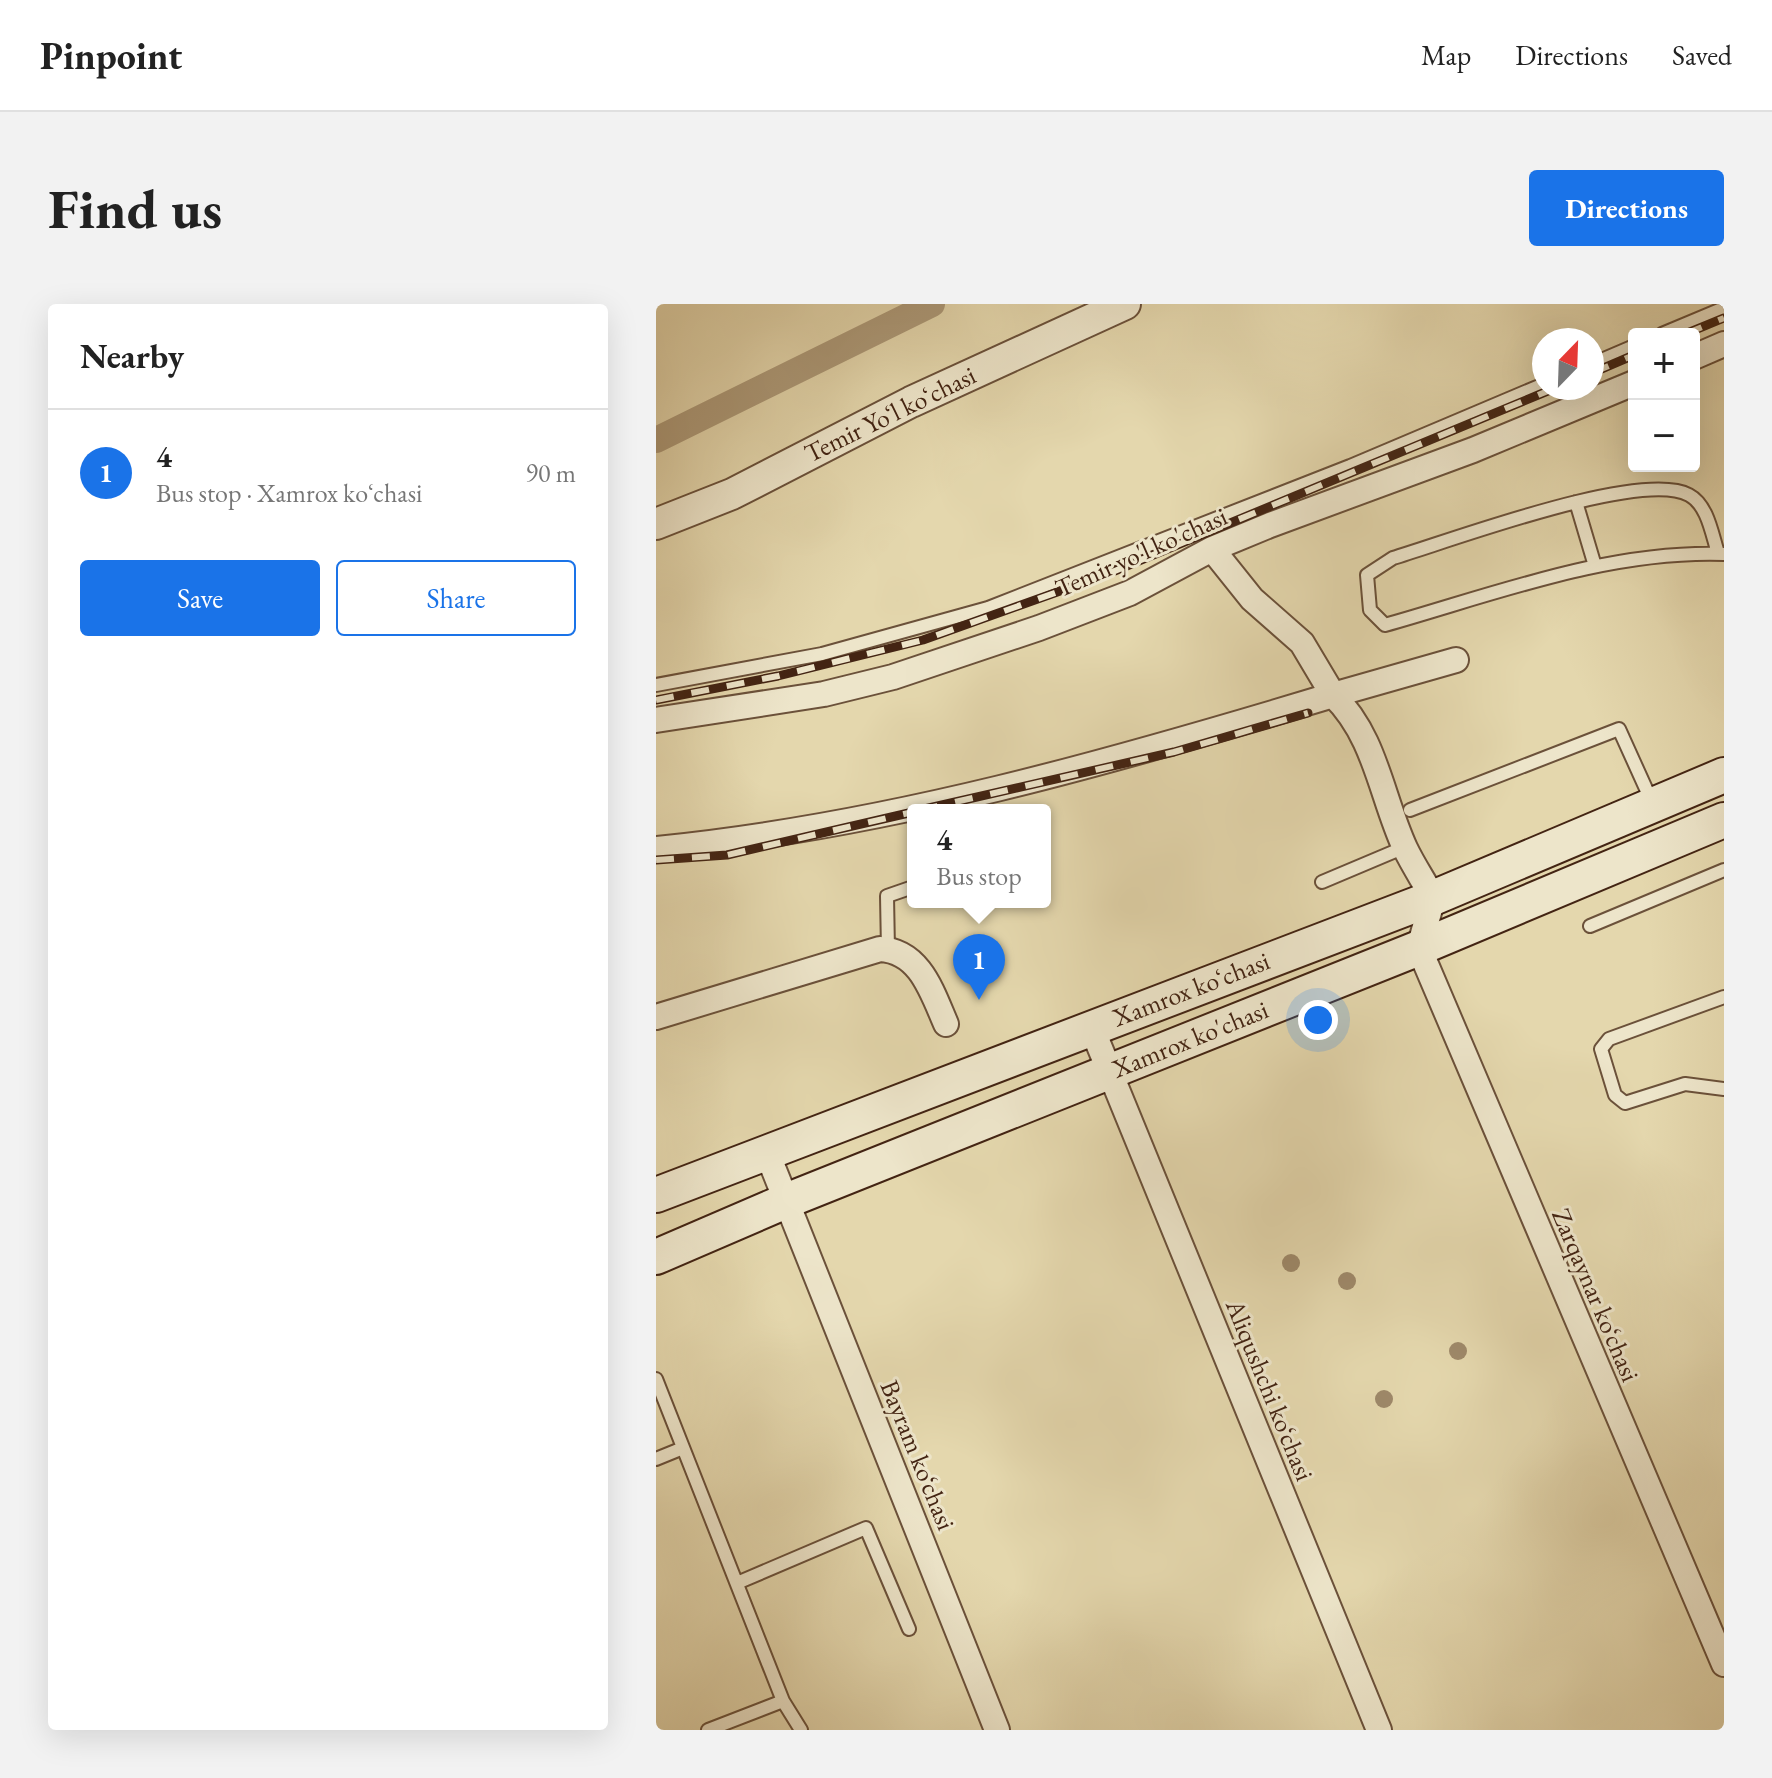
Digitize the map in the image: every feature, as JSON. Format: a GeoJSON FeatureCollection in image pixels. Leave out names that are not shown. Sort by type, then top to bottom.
{"type":"FeatureCollection","features":[{"type":"Feature","properties":{"kind":"main road","name":"Xamrox koʻchasi"},"geometry":{"type":"LineString","coordinates":[[656,1195],[766,1150],[1433,898],[1724,775]]}},
{"type":"Feature","properties":{"kind":"main road","name":"Xamrox ko'chasi"},"geometry":{"type":"LineString","coordinates":[[656,1257],[786,1201],[1419,948],[1724,820]]}},
{"type":"Feature","properties":{"kind":"street","name":"Temir Yoʻl koʻchasi"},"geometry":{"type":"LineString","coordinates":[[656,524],[732,494],[911,402],[1125,304]]}},
{"type":"Feature","properties":{"kind":"street"},"geometry":{"type":"LineString","coordinates":[[1700,354],[1724,344]]}},
{"type":"Feature","properties":{"kind":"street","name":"Temir yo'l ko'chasi"},"geometry":{"type":"LineString","coordinates":[[656,720],[824,694],[893,677],[1130,593],[1212,549],[1473,450],[1628,385]]}},
{"type":"Feature","properties":{"kind":"street"},"geometry":{"type":"LineString","coordinates":[[1212,549],[1252,599],[1302,643],[1333,695],[1351,712],[1364,737],[1405,847],[1433,898],[1419,948]]}},
{"type":"Feature","properties":{"kind":"street"},"geometry":{"type":"LineString","coordinates":[[934,804],[1129,757],[1456,660]]}},
{"type":"Feature","properties":{"kind":"street"},"geometry":{"type":"LineString","coordinates":[[656,849],[729,842],[907,810]]}},
{"type":"Feature","properties":{"kind":"street","name":"Zarqaynar ko‘chasi"},"geometry":{"type":"LineString","coordinates":[[1419,948],[1724,1664]]}},
{"type":"Feature","properties":{"kind":"street"},"geometry":{"type":"LineString","coordinates":[[656,1017],[888,950],[912,960],[928,984],[946,1024]]}},
{"type":"Feature","properties":{"kind":"street","name":"Aliqushchi ko‘chasi"},"geometry":{"type":"LineString","coordinates":[[1091,1026],[1379,1730]]}},
{"type":"Feature","properties":{"kind":"street","name":"Bayram ko‘chasi"},"geometry":{"type":"LineString","coordinates":[[766,1150],[997,1730]]}},
{"type":"Feature","properties":{"kind":"lane"},"geometry":{"type":"LineString","coordinates":[[1676,328],[1724,308]]}},
{"type":"Feature","properties":{"kind":"lane"},"geometry":{"type":"LineString","coordinates":[[1604,359],[1628,349]]}},
{"type":"Feature","properties":{"kind":"lane"},"geometry":{"type":"LineString","coordinates":[[656,685],[822,654],[988,608],[1350,466],[1532,389]]}},
{"type":"Feature","properties":{"kind":"lane"},"geometry":{"type":"LineString","coordinates":[[1664,486],[1691,495],[1706,515],[1721,554],[1692,553],[1595,566],[1385,625],[1370,610],[1367,575],[1393,558],[1576,502],[1664,486]]}},
{"type":"Feature","properties":{"kind":"lane"},"geometry":{"type":"LineString","coordinates":[[1576,502],[1595,566]]}},
{"type":"Feature","properties":{"kind":"lane"},"geometry":{"type":"LineString","coordinates":[[1410,810],[1619,729],[1653,805]]}},
{"type":"Feature","properties":{"kind":"lane"},"geometry":{"type":"LineString","coordinates":[[1322,882],[1405,847]]}},
{"type":"Feature","properties":{"kind":"lane"},"geometry":{"type":"LineString","coordinates":[[1590,926],[1724,870]]}},
{"type":"Feature","properties":{"kind":"lane"},"geometry":{"type":"LineString","coordinates":[[888,950],[887,896],[907,889]]}},
{"type":"Feature","properties":{"kind":"lane"},"geometry":{"type":"LineString","coordinates":[[1724,997],[1609,1039],[1601,1049],[1615,1095],[1625,1103],[1685,1084],[1724,1089]]}},
{"type":"Feature","properties":{"kind":"lane"},"geometry":{"type":"LineString","coordinates":[[656,1379],[783,1701],[801,1730]]}},
{"type":"Feature","properties":{"kind":"lane"},"geometry":{"type":"LineString","coordinates":[[656,1459],[683,1448]]}},
{"type":"Feature","properties":{"kind":"lane"},"geometry":{"type":"LineString","coordinates":[[737,1583],[866,1528],[909,1629]]}},
{"type":"Feature","properties":{"kind":"lane"},"geometry":{"type":"LineString","coordinates":[[708,1730],[783,1701]]}},
{"type":"Feature","properties":{"kind":"waterway"},"geometry":{"type":"LineString","coordinates":[[656,440],[932,304]]}},
{"type":"Feature","properties":{"kind":"railway"},"geometry":{"type":"LineString","coordinates":[[1700,328],[1724,318]]}},
{"type":"Feature","properties":{"kind":"railway"},"geometry":{"type":"LineString","coordinates":[[1604,368],[1628,358]]}},
{"type":"Feature","properties":{"kind":"railway"},"geometry":{"type":"LineString","coordinates":[[656,700],[778,676],[923,640],[1105,575],[1532,398]]}},
{"type":"Feature","properties":{"kind":"railway"},"geometry":{"type":"LineString","coordinates":[[946,804],[1174,752],[1308,713]]}},
{"type":"Feature","properties":{"kind":"railway"},"geometry":{"type":"LineString","coordinates":[[656,860],[727,855],[907,813]]}},
{"type":"Feature","properties":{"kind":"place","name":"4"},"geometry":{"type":"Point","coordinates":[979,1000]}}]}
